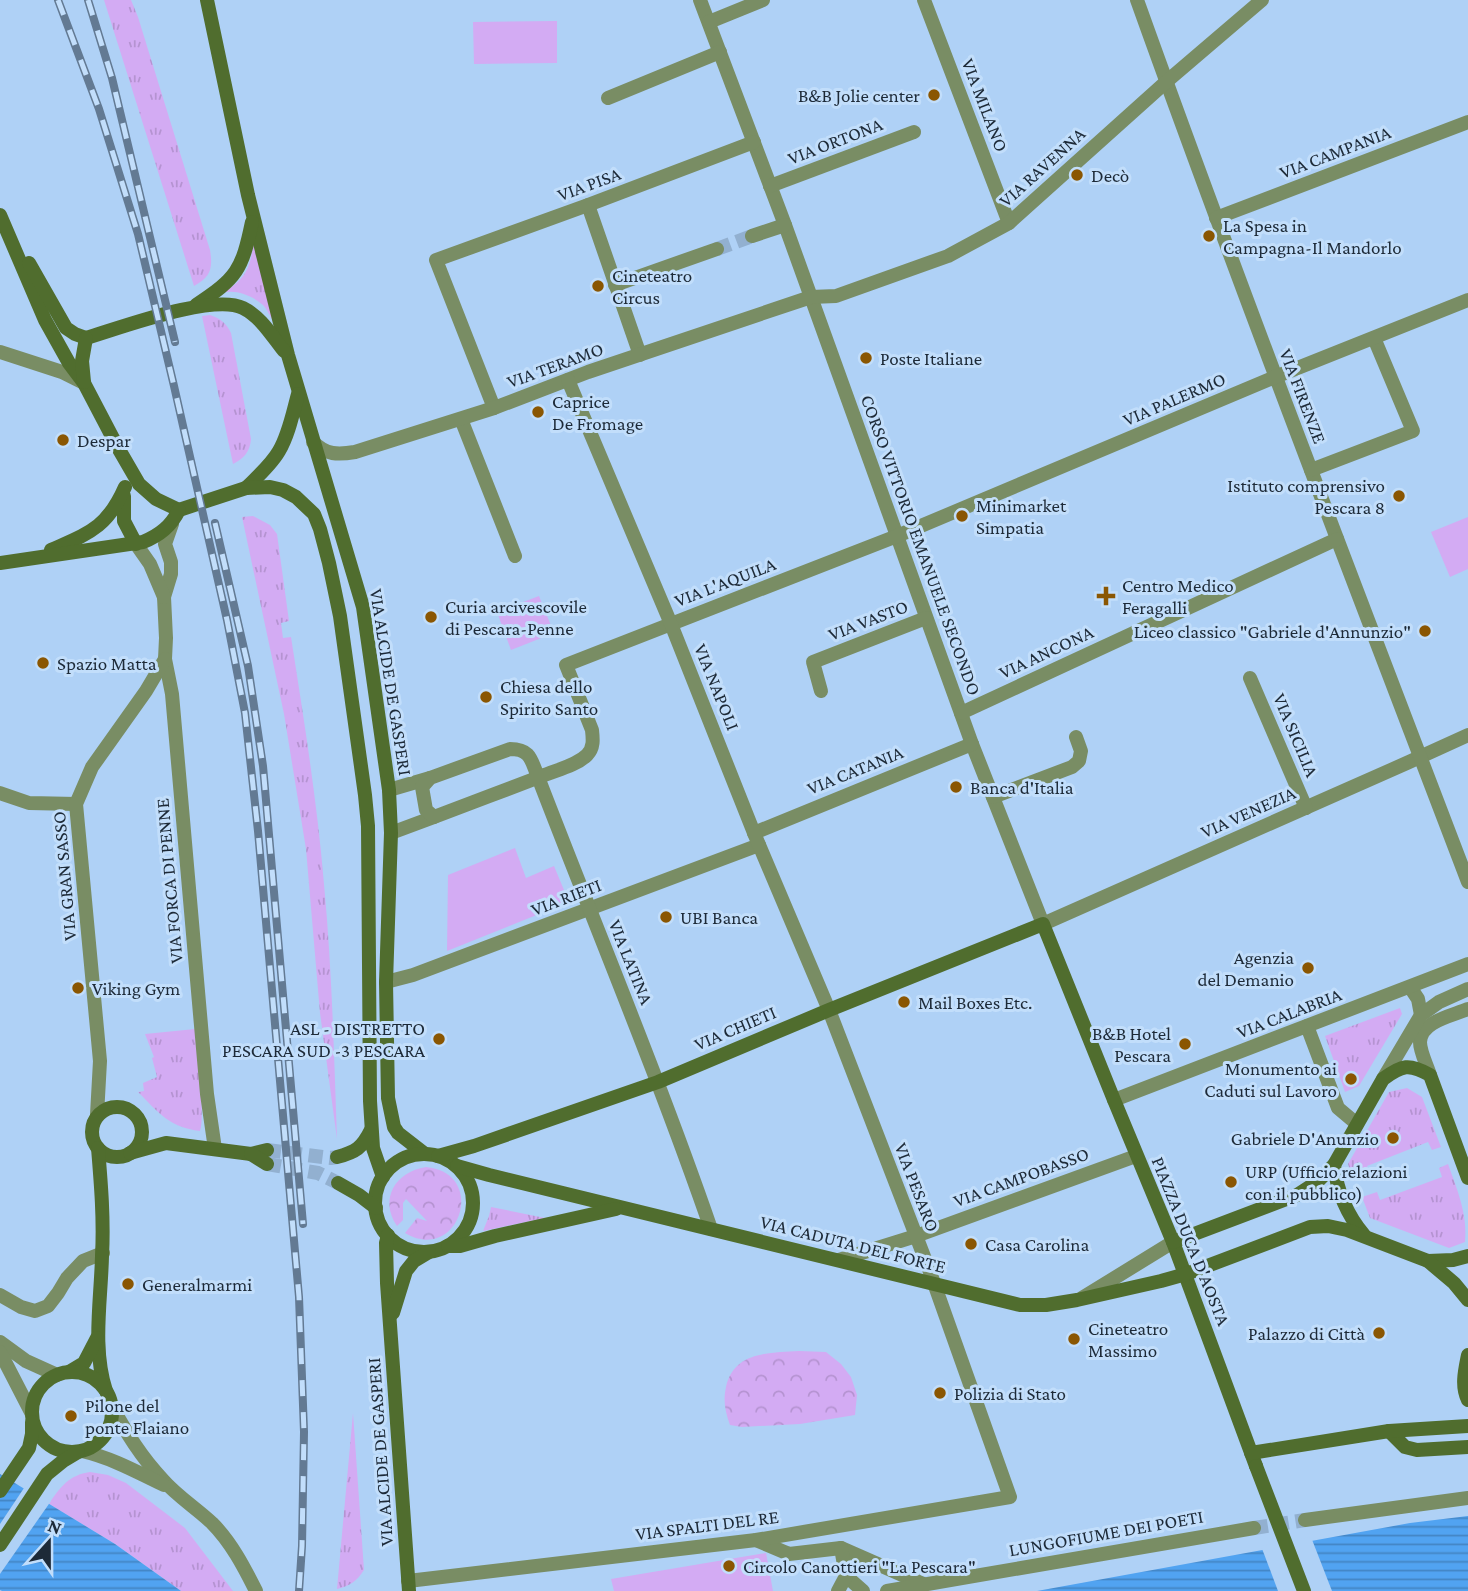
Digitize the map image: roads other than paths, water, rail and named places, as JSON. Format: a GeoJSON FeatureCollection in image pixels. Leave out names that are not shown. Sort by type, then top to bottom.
{"type":"FeatureCollection","features":[{"type":"Feature","properties":{"kind":"main road"},"geometry":{"type":"LineString","coordinates":[[207,0],[253,218],[288,355]]}},
{"type":"Feature","properties":{"kind":"main road"},"geometry":{"type":"LineString","coordinates":[[0,214],[66,328],[86,338],[82,361],[85,383]]}},
{"type":"Feature","properties":{"kind":"main road"},"geometry":{"type":"LineString","coordinates":[[0,214],[45,320],[69,363],[85,383],[117,446],[124,475],[132,486],[179,510],[246,488],[279,452],[299,392]]}},
{"type":"Feature","properties":{"kind":"main road"},"geometry":{"type":"LineString","coordinates":[[195,306],[230,280],[237,271],[247,246],[253,218]]}},
{"type":"Feature","properties":{"kind":"main road","name":"VIA ALCIDE DE GASPERI"},"geometry":{"type":"LineString","coordinates":[[86,338],[195,306],[219,304],[243,308],[259,320],[288,355],[363,607],[389,790],[391,833],[386,982],[388,1098],[392,1120],[398,1133],[432,1155]]}},
{"type":"Feature","properties":{"kind":"main road"},"geometry":{"type":"LineString","coordinates":[[132,486],[124,521],[136,544]]}},
{"type":"Feature","properties":{"kind":"main road"},"geometry":{"type":"LineString","coordinates":[[37,556],[89,533],[102,524],[132,486]]}},
{"type":"Feature","properties":{"kind":"main road","name":"VIA ALCIDE DE GASPERI"},"geometry":{"type":"LineString","coordinates":[[246,488],[278,489],[296,497],[314,514],[329,564],[341,623],[368,826],[369,1075],[373,1148],[383,1177]]}},
{"type":"Feature","properties":{"kind":"main road"},"geometry":{"type":"LineString","coordinates":[[0,563],[136,544],[150,539],[172,524],[179,510]]}},
{"type":"Feature","properties":{"kind":"main road","name":"VIA CHIETI"},"geometry":{"type":"LineString","coordinates":[[432,1155],[474,1146],[658,1082],[1043,923]]}},
{"type":"Feature","properties":{"kind":"main road","name":"CORSO VITTORIO EMANUELE SECONDO"},"geometry":{"type":"LineString","coordinates":[[1043,923],[1114,1100]]}},
{"type":"Feature","properties":{"kind":"main road"},"geometry":{"type":"LineString","coordinates":[[1173,1242],[1297,1195],[1317,1182],[1334,1166],[1383,1079],[1394,1070],[1407,1066],[1430,1074],[1468,1178]]}},
{"type":"Feature","properties":{"kind":"main road","name":"PIAZZA DUCA D'AOSTA"},"geometry":{"type":"LineString","coordinates":[[1114,1100],[1186,1274],[1304,1591]]}},
{"type":"Feature","properties":{"kind":"main road"},"geometry":{"type":"LineString","coordinates":[[0,1545],[47,1474],[62,1461],[97,1443],[108,1430],[112,1413],[100,1368],[98,1333],[103,1203],[98,1148],[92,1136],[94,1121],[97,1115],[112,1107],[128,1109],[166,1143]]}},
{"type":"Feature","properties":{"kind":"main road"},"geometry":{"type":"LineString","coordinates":[[129,1153],[141,1139],[140,1121]]}},
{"type":"Feature","properties":{"kind":"main road"},"geometry":{"type":"LineString","coordinates":[[337,1157],[359,1149],[372,1129]]}},
{"type":"Feature","properties":{"kind":"main road"},"geometry":{"type":"LineString","coordinates":[[98,1148],[113,1156],[121,1156],[166,1143],[267,1157]]}},
{"type":"Feature","properties":{"kind":"main road"},"geometry":{"type":"LineString","coordinates":[[413,1155],[432,1155],[457,1166],[470,1186],[473,1209],[465,1231],[439,1249],[416,1251],[388,1236],[380,1223],[376,1198],[383,1177],[390,1167],[413,1155]]}},
{"type":"Feature","properties":{"kind":"main road"},"geometry":{"type":"LineString","coordinates":[[103,1203],[108,1168],[113,1156]]}},
{"type":"Feature","properties":{"kind":"main road","name":"VIA CADUTA DEL FORTE"},"geometry":{"type":"LineString","coordinates":[[457,1166],[1020,1305],[1046,1305],[1077,1300],[1186,1274],[1310,1227],[1328,1226],[1347,1230],[1428,1261]]}},
{"type":"Feature","properties":{"kind":"main road"},"geometry":{"type":"LineString","coordinates":[[1334,1166],[1335,1179],[1342,1197],[1353,1222],[1364,1235]]}},
{"type":"Feature","properties":{"kind":"main road"},"geometry":{"type":"LineString","coordinates":[[338,1183],[376,1208]]}},
{"type":"Feature","properties":{"kind":"main road","name":"VIA CADUTA DEL FORTE"},"geometry":{"type":"LineString","coordinates":[[439,1249],[621,1207]]}},
{"type":"Feature","properties":{"kind":"main road","name":"VIA ALCIDE DE GASPERI"},"geometry":{"type":"LineString","coordinates":[[388,1236],[386,1243],[408,1586]]}},
{"type":"Feature","properties":{"kind":"main road","name":"VIA ALCIDE DE GASPERI"},"geometry":{"type":"LineString","coordinates":[[391,1321],[406,1270],[414,1261],[439,1249]]}},
{"type":"Feature","properties":{"kind":"main road"},"geometry":{"type":"LineString","coordinates":[[1428,1261],[1453,1260],[1468,1256]]}},
{"type":"Feature","properties":{"kind":"main road"},"geometry":{"type":"LineString","coordinates":[[1428,1261],[1454,1283],[1468,1300]]}},
{"type":"Feature","properties":{"kind":"main road"},"geometry":{"type":"LineString","coordinates":[[0,1491],[29,1448],[33,1401],[38,1390],[46,1381],[83,1363],[98,1333]]}},
{"type":"Feature","properties":{"kind":"main road"},"geometry":{"type":"LineString","coordinates":[[1468,1355],[1464,1383],[1468,1401]]}},
{"type":"Feature","properties":{"kind":"main road"},"geometry":{"type":"LineString","coordinates":[[62,1374],[82,1373],[94,1379],[109,1399]]}},
{"type":"Feature","properties":{"kind":"main road"},"geometry":{"type":"LineString","coordinates":[[32,1414],[36,1430],[46,1443],[61,1451],[80,1452]]}},
{"type":"Feature","properties":{"kind":"main road"},"geometry":{"type":"LineString","coordinates":[[1254,1459],[1390,1431],[1468,1426]]}},
{"type":"Feature","properties":{"kind":"main road"},"geometry":{"type":"LineString","coordinates":[[1390,1431],[1405,1447],[1429,1450],[1468,1447]]}},
{"type":"Feature","properties":{"kind":"street","name":"CORSO VITTORIO EMANUELE SECONDO"},"geometry":{"type":"LineString","coordinates":[[700,0],[785,225],[972,744],[1043,923]]}},
{"type":"Feature","properties":{"kind":"street"},"geometry":{"type":"LineString","coordinates":[[709,22],[763,0]]}},
{"type":"Feature","properties":{"kind":"street","name":"VIA MILANO"},"geometry":{"type":"LineString","coordinates":[[924,0],[1009,223]]}},
{"type":"Feature","properties":{"kind":"street","name":"VIA FIRENZE"},"geometry":{"type":"LineString","coordinates":[[1137,0],[1275,377],[1421,757],[1464,859],[1468,882]]}},
{"type":"Feature","properties":{"kind":"street","name":"VIA RAVENNA"},"geometry":{"type":"LineString","coordinates":[[811,297],[836,296],[948,256],[1009,223],[1262,0]]}},
{"type":"Feature","properties":{"kind":"street"},"geometry":{"type":"LineString","coordinates":[[608,98],[720,52]]}},
{"type":"Feature","properties":{"kind":"street","name":"VIA CAMPANIA"},"geometry":{"type":"LineString","coordinates":[[1216,218],[1468,122]]}},
{"type":"Feature","properties":{"kind":"street","name":"VIA ORTONA"},"geometry":{"type":"LineString","coordinates":[[770,186],[914,132]]}},
{"type":"Feature","properties":{"kind":"street","name":"VIA PISA"},"geometry":{"type":"LineString","coordinates":[[494,408],[436,260],[754,142]]}},
{"type":"Feature","properties":{"kind":"street"},"geometry":{"type":"LineString","coordinates":[[588,205],[640,355]]}},
{"type":"Feature","properties":{"kind":"street"},"geometry":{"type":"LineString","coordinates":[[751,236],[785,225]]}},
{"type":"Feature","properties":{"kind":"street"},"geometry":{"type":"LineString","coordinates":[[615,285],[717,249]]}},
{"type":"Feature","properties":{"kind":"street","name":"VIA TERAMO"},"geometry":{"type":"LineString","coordinates":[[313,442],[321,449],[340,455],[355,452],[494,408],[811,297]]}},
{"type":"Feature","properties":{"kind":"street","name":"VIA PALERMO"},"geometry":{"type":"LineString","coordinates":[[897,536],[1275,377],[1468,300]]}},
{"type":"Feature","properties":{"kind":"street"},"geometry":{"type":"LineString","coordinates":[[1311,470],[1413,431],[1374,338]]}},
{"type":"Feature","properties":{"kind":"street"},"geometry":{"type":"LineString","coordinates":[[0,352],[62,372],[85,383]]}},
{"type":"Feature","properties":{"kind":"street","name":"VIA NAPOLI"},"geometry":{"type":"LineString","coordinates":[[568,380],[829,1010]]}},
{"type":"Feature","properties":{"kind":"street"},"geometry":{"type":"LineString","coordinates":[[461,419],[515,555]]}},
{"type":"Feature","properties":{"kind":"street","name":"VIA FORCA DI PENNE"},"geometry":{"type":"LineString","coordinates":[[172,524],[165,544],[171,562],[171,574],[164,597],[164,659],[172,694],[207,1094],[215,1149]]}},
{"type":"Feature","properties":{"kind":"street","name":"VIA L'AQUILA"},"geometry":{"type":"LineString","coordinates":[[538,777],[579,761],[592,749],[592,730],[566,665],[897,536]]}},
{"type":"Feature","properties":{"kind":"street","name":"VIA ANCONA"},"geometry":{"type":"LineString","coordinates":[[961,713],[1337,539]]}},
{"type":"Feature","properties":{"kind":"street","name":"VIA FORCA DI PENNE"},"geometry":{"type":"LineString","coordinates":[[136,544],[150,564],[164,597]]}},
{"type":"Feature","properties":{"kind":"street","name":"VIA VASTO"},"geometry":{"type":"LineString","coordinates":[[821,691],[813,662],[926,618]]}},
{"type":"Feature","properties":{"kind":"street","name":"VIA GRAN SASSO"},"geometry":{"type":"LineString","coordinates":[[97,1115],[100,1061],[76,804],[92,767],[146,691],[164,659]]}},
{"type":"Feature","properties":{"kind":"street","name":"VIA SICILIA"},"geometry":{"type":"LineString","coordinates":[[1250,678],[1306,808]]}},
{"type":"Feature","properties":{"kind":"street"},"geometry":{"type":"LineString","coordinates":[[146,691],[159,686],[172,694]]}},
{"type":"Feature","properties":{"kind":"street","name":"VIA VENEZIA"},"geometry":{"type":"LineString","coordinates":[[1043,923],[1468,735]]}},
{"type":"Feature","properties":{"kind":"street"},"geometry":{"type":"LineString","coordinates":[[993,797],[1072,767],[1079,761],[1081,751],[1076,737]]}},
{"type":"Feature","properties":{"kind":"street","name":"VIA CATANIA"},"geometry":{"type":"LineString","coordinates":[[756,839],[972,744]]}},
{"type":"Feature","properties":{"kind":"street","name":"VIA LATINA"},"geometry":{"type":"LineString","coordinates":[[430,778],[510,749],[521,749],[528,753],[658,1082],[711,1229]]}},
{"type":"Feature","properties":{"kind":"street"},"geometry":{"type":"LineString","coordinates":[[391,833],[538,777]]}},
{"type":"Feature","properties":{"kind":"street"},"geometry":{"type":"LineString","coordinates":[[389,790],[430,778]]}},
{"type":"Feature","properties":{"kind":"street"},"geometry":{"type":"LineString","coordinates":[[430,778],[422,787],[426,810],[434,817]]}},
{"type":"Feature","properties":{"kind":"street"},"geometry":{"type":"LineString","coordinates":[[0,793],[29,803],[76,804]]}},
{"type":"Feature","properties":{"kind":"street","name":"VIA RIETI"},"geometry":{"type":"LineString","coordinates":[[386,982],[413,975],[589,909],[756,839]]}},
{"type":"Feature","properties":{"kind":"street","name":"VIA CALABRIA"},"geometry":{"type":"LineString","coordinates":[[1114,1100],[1468,964]]}},
{"type":"Feature","properties":{"kind":"street"},"geometry":{"type":"LineString","coordinates":[[1410,987],[1418,999],[1421,1015]]}},
{"type":"Feature","properties":{"kind":"street"},"geometry":{"type":"LineString","coordinates":[[1383,1079],[1421,1015],[1439,1002],[1468,989]]}},
{"type":"Feature","properties":{"kind":"street"},"geometry":{"type":"LineString","coordinates":[[1430,1074],[1420,1044],[1424,1032],[1432,1024],[1468,1009]]}},
{"type":"Feature","properties":{"kind":"street","name":"VIA PESARO"},"geometry":{"type":"LineString","coordinates":[[829,1010],[934,1284],[1010,1497]]}},
{"type":"Feature","properties":{"kind":"street"},"geometry":{"type":"LineString","coordinates":[[1307,1026],[1338,1108],[1357,1124]]}},
{"type":"Feature","properties":{"kind":"street","name":"VIA CAMPOBASSO"},"geometry":{"type":"LineString","coordinates":[[839,1260],[916,1236],[1136,1156]]}},
{"type":"Feature","properties":{"kind":"street","name":"VIA CADUTA DEL FORTE"},"geometry":{"type":"LineString","coordinates":[[1077,1300],[1173,1242]]}},
{"type":"Feature","properties":{"kind":"street"},"geometry":{"type":"LineString","coordinates":[[0,1295],[21,1307],[35,1311],[48,1306],[67,1278],[83,1261],[103,1253]]}},
{"type":"Feature","properties":{"kind":"street"},"geometry":{"type":"LineString","coordinates":[[0,1342],[26,1361],[62,1374]]}},
{"type":"Feature","properties":{"kind":"street"},"geometry":{"type":"LineString","coordinates":[[0,1352],[32,1414]]}},
{"type":"Feature","properties":{"kind":"street"},"geometry":{"type":"LineString","coordinates":[[109,1399],[134,1445],[171,1489],[225,1538],[256,1591]]}},
{"type":"Feature","properties":{"kind":"street"},"geometry":{"type":"LineString","coordinates":[[80,1452],[101,1456],[171,1489]]}},
{"type":"Feature","properties":{"kind":"street","name":"VIA SPALTI DEL RE"},"geometry":{"type":"LineString","coordinates":[[408,1586],[756,1539],[1010,1497]]}},
{"type":"Feature","properties":{"kind":"street"},"geometry":{"type":"LineString","coordinates":[[1305,1520],[1468,1498]]}},
{"type":"Feature","properties":{"kind":"street","name":"LUNGOFIUME DEI POETI"},"geometry":{"type":"LineString","coordinates":[[887,1591],[1254,1528]]}},
{"type":"Feature","properties":{"kind":"street"},"geometry":{"type":"LineString","coordinates":[[756,1539],[789,1554],[841,1548],[923,1584]]}},
{"type":"Feature","properties":{"kind":"street"},"geometry":{"type":"LineString","coordinates":[[838,1591],[846,1576],[841,1548]]}},
{"type":"Feature","properties":{"kind":"street"},"geometry":{"type":"LineString","coordinates":[[846,1576],[863,1591]]}},
{"type":"Feature","properties":{"kind":"water"},"geometry":{"type":"Polygon","coordinates":[[[0,1474],[115,1544],[181,1591],[0,1590],[0,1474]]]}},
{"type":"Feature","properties":{"kind":"water"},"geometry":{"type":"Polygon","coordinates":[[[1468,1516],[1468,1591],[1037,1591],[1410,1523],[1468,1516]]]}},
{"type":"Feature","properties":{"kind":"tunnel"},"geometry":{"type":"LineString","coordinates":[[717,249],[752,236]]}},
{"type":"Feature","properties":{"kind":"tunnel"},"geometry":{"type":"LineString","coordinates":[[267,1150],[337,1157]]}},
{"type":"Feature","properties":{"kind":"tunnel"},"geometry":{"type":"LineString","coordinates":[[267,1164],[318,1173],[338,1183]]}},
{"type":"Feature","properties":{"kind":"tunnel"},"geometry":{"type":"LineString","coordinates":[[1254,1528],[1305,1520]]}},
{"type":"Feature","properties":{"kind":"railway"},"geometry":{"type":"LineString","coordinates":[[58,0],[99,109],[138,234],[227,620],[245,713],[299,1297],[304,1432],[299,1591]]}},
{"type":"Feature","properties":{"kind":"railway"},"geometry":{"type":"LineString","coordinates":[[88,0],[112,78],[175,342]]}},
{"type":"Feature","properties":{"kind":"railway"},"geometry":{"type":"LineString","coordinates":[[215,523],[248,666],[263,766],[303,1224]]}},
{"type":"Feature","properties":{"kind":"place","name":"B&B Jolie center"},"geometry":{"type":"Point","coordinates":[934,95]}},
{"type":"Feature","properties":{"kind":"place","name":"Decò"},"geometry":{"type":"Point","coordinates":[1077,175]}},
{"type":"Feature","properties":{"kind":"place","name":"La Spesa in Campagna-Il Mandorlo"},"geometry":{"type":"Point","coordinates":[1209,236]}},
{"type":"Feature","properties":{"kind":"place","name":"Cineteatro Circus"},"geometry":{"type":"Point","coordinates":[598,286]}},
{"type":"Feature","properties":{"kind":"place","name":"Poste Italiane"},"geometry":{"type":"Point","coordinates":[866,358]}},
{"type":"Feature","properties":{"kind":"place","name":"Caprice De Fromage"},"geometry":{"type":"Point","coordinates":[538,412]}},
{"type":"Feature","properties":{"kind":"place","name":"Despar"},"geometry":{"type":"Point","coordinates":[63,440]}},
{"type":"Feature","properties":{"kind":"place","name":"Istituto comprensivo Pescara 8"},"geometry":{"type":"Point","coordinates":[1399,496]}},
{"type":"Feature","properties":{"kind":"place","name":"Minimarket Simpatia"},"geometry":{"type":"Point","coordinates":[962,516]}},
{"type":"Feature","properties":{"kind":"place","name":"Centro Medico Feragalli"},"geometry":{"type":"Point","coordinates":[1106,596]}},
{"type":"Feature","properties":{"kind":"place","name":"Curia arcivescovile di Pescara-Penne"},"geometry":{"type":"Point","coordinates":[431,617]}},
{"type":"Feature","properties":{"kind":"place","name":"Liceo classico \"Gabriele d'Annunzio\""},"geometry":{"type":"Point","coordinates":[1425,631]}},
{"type":"Feature","properties":{"kind":"place","name":"Spazio Matta"},"geometry":{"type":"Point","coordinates":[43,663]}},
{"type":"Feature","properties":{"kind":"place","name":"Chiesa dello Spirito Santo"},"geometry":{"type":"Point","coordinates":[486,697]}},
{"type":"Feature","properties":{"kind":"place","name":"Banca d'Italia"},"geometry":{"type":"Point","coordinates":[956,787]}},
{"type":"Feature","properties":{"kind":"place","name":"UBI Banca"},"geometry":{"type":"Point","coordinates":[666,917]}},
{"type":"Feature","properties":{"kind":"place","name":"Agenzia del Demanio"},"geometry":{"type":"Point","coordinates":[1308,968]}},
{"type":"Feature","properties":{"kind":"place","name":"Viking Gym"},"geometry":{"type":"Point","coordinates":[78,988]}},
{"type":"Feature","properties":{"kind":"place","name":"Mail Boxes Etc."},"geometry":{"type":"Point","coordinates":[904,1002]}},
{"type":"Feature","properties":{"kind":"place","name":"ASL - DISTRETTO PESCARA SUD -3 PESCARA"},"geometry":{"type":"Point","coordinates":[439,1039]}},
{"type":"Feature","properties":{"kind":"place","name":"B&B Hotel Pescara"},"geometry":{"type":"Point","coordinates":[1185,1044]}},
{"type":"Feature","properties":{"kind":"place","name":"Monumento ai Caduti sul Lavoro"},"geometry":{"type":"Point","coordinates":[1351,1079]}},
{"type":"Feature","properties":{"kind":"place","name":"Gabriele D'Anunzio"},"geometry":{"type":"Point","coordinates":[1393,1138]}},
{"type":"Feature","properties":{"kind":"place","name":"URP (Ufficio relazioni con il pubblico)"},"geometry":{"type":"Point","coordinates":[1231,1182]}},
{"type":"Feature","properties":{"kind":"place","name":"Casa Carolina"},"geometry":{"type":"Point","coordinates":[971,1244]}},
{"type":"Feature","properties":{"kind":"place","name":"Generalmarmi"},"geometry":{"type":"Point","coordinates":[128,1284]}},
{"type":"Feature","properties":{"kind":"place","name":"Palazzo di Città"},"geometry":{"type":"Point","coordinates":[1379,1333]}},
{"type":"Feature","properties":{"kind":"place","name":"Cineteatro Massimo"},"geometry":{"type":"Point","coordinates":[1074,1339]}},
{"type":"Feature","properties":{"kind":"place","name":"Polizia di Stato"},"geometry":{"type":"Point","coordinates":[940,1393]}},
{"type":"Feature","properties":{"kind":"place","name":"Pilone del ponte Flaiano"},"geometry":{"type":"Point","coordinates":[71,1416]}},
{"type":"Feature","properties":{"kind":"place","name":"Circolo Canottieri \"La Pescara\""},"geometry":{"type":"Point","coordinates":[729,1566]}}]}
